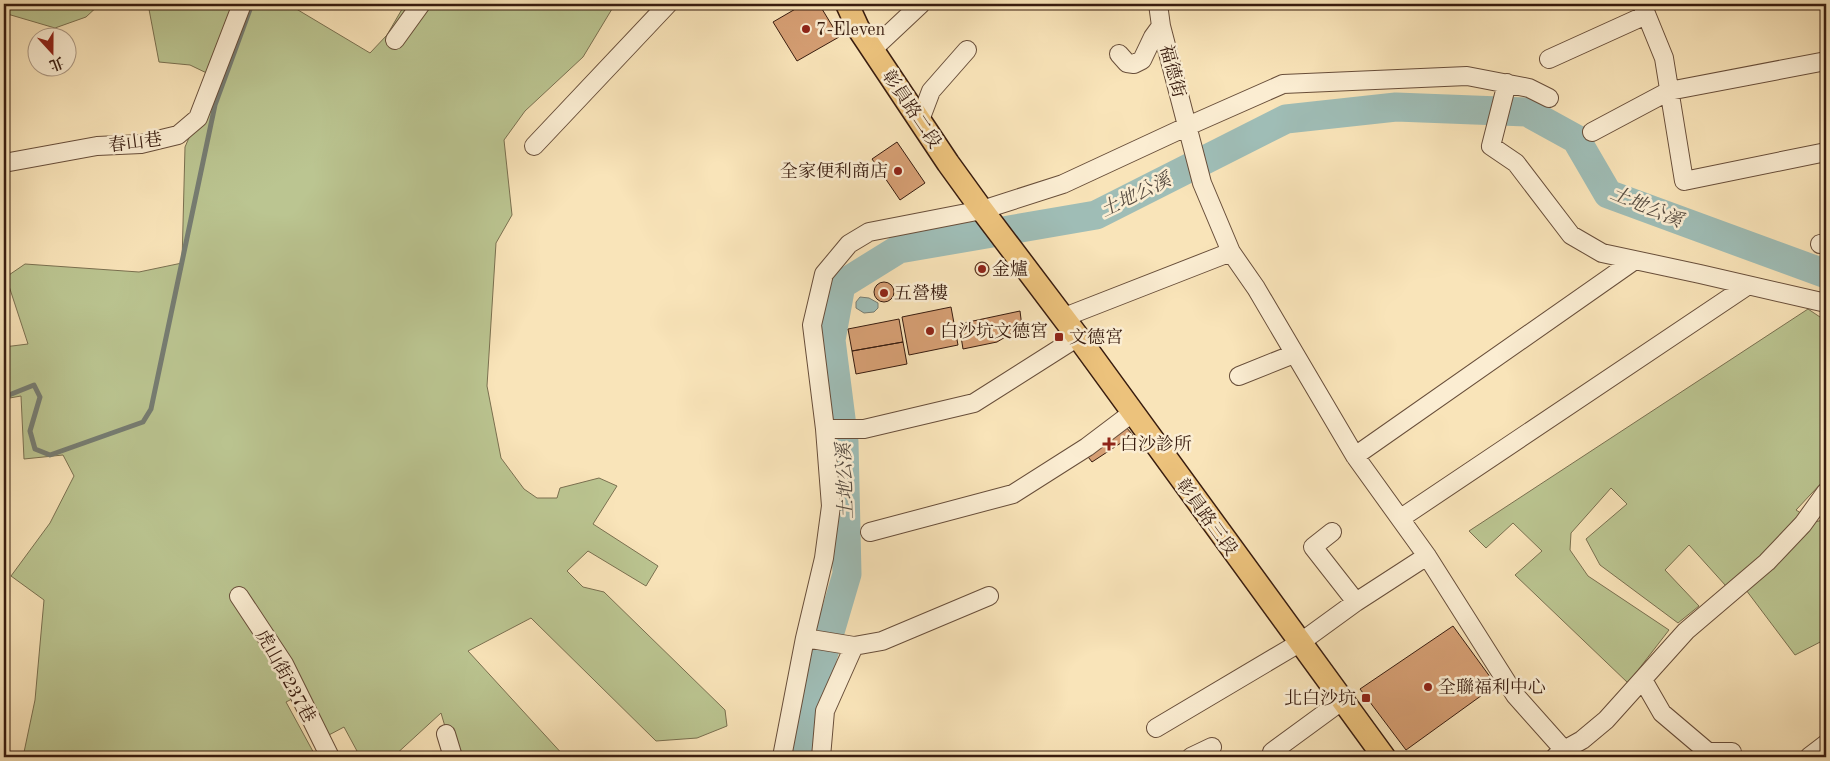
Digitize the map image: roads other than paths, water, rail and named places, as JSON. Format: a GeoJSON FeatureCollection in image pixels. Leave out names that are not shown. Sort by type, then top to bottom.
{"type":"FeatureCollection","features":[{"type":"Feature","properties":{"kind":"main road","name":"彰員路二段"},"geometry":{"type":"LineString","coordinates":[[847,4],[858,28],[872,50],[1031,276]]}},
{"type":"Feature","properties":{"kind":"main road","name":"彰員路三段"},"geometry":{"type":"LineString","coordinates":[[1031,276],[1078,337],[1384,757]]}},
{"type":"Feature","properties":{"kind":"lane","name":"春山巷"},"geometry":{"type":"LineString","coordinates":[[4,163],[97,146],[141,144],[178,135],[198,118],[242,4]]}},
{"type":"Feature","properties":{"kind":"lane"},"geometry":{"type":"LineString","coordinates":[[395,40],[421,4]]}},
{"type":"Feature","properties":{"kind":"lane"},"geometry":{"type":"LineString","coordinates":[[534,146],[668,4]]}},
{"type":"Feature","properties":{"kind":"lane"},"geometry":{"type":"LineString","coordinates":[[872,50],[920,4]]}},
{"type":"Feature","properties":{"kind":"lane","name":"福德街"},"geometry":{"type":"LineString","coordinates":[[1158,4],[1202,183],[1232,252],[1256,288],[1355,456],[1427,556],[1515,695],[1564,755]]}},
{"type":"Feature","properties":{"kind":"lane"},"geometry":{"type":"LineString","coordinates":[[1549,59],[1644,9],[1664,58],[1684,181],[1826,152]]}},
{"type":"Feature","properties":{"kind":"lane"},"geometry":{"type":"LineString","coordinates":[[1119,54],[1126,63],[1134,64],[1142,60],[1153,37],[1162,26]]}},
{"type":"Feature","properties":{"kind":"lane"},"geometry":{"type":"LineString","coordinates":[[920,120],[930,91],[967,50]]}},
{"type":"Feature","properties":{"kind":"lane"},"geometry":{"type":"LineString","coordinates":[[1592,132],[1668,91],[1826,61]]}},
{"type":"Feature","properties":{"kind":"lane"},"geometry":{"type":"LineString","coordinates":[[782,757],[810,639],[831,506],[829,430],[812,325],[824,274],[848,244],[869,232],[987,216],[1189,132],[1283,84],[1467,76],[1506,88],[1529,88],[1549,98]]}},
{"type":"Feature","properties":{"kind":"lane"},"geometry":{"type":"LineString","coordinates":[[1506,88],[1491,146],[1516,163],[1571,234],[1602,253],[1826,303]]}},
{"type":"Feature","properties":{"kind":"lane"},"geometry":{"type":"LineString","coordinates":[[1062,318],[1232,252]]}},
{"type":"Feature","properties":{"kind":"lane"},"geometry":{"type":"LineString","coordinates":[[1355,456],[1635,260]]}},
{"type":"Feature","properties":{"kind":"lane"},"geometry":{"type":"LineString","coordinates":[[1401,518],[1747,286]]}},
{"type":"Feature","properties":{"kind":"lane"},"geometry":{"type":"LineString","coordinates":[[829,430],[864,429],[974,403],[1078,337]]}},
{"type":"Feature","properties":{"kind":"lane"},"geometry":{"type":"LineString","coordinates":[[1238,376],[1294,354]]}},
{"type":"Feature","properties":{"kind":"lane"},"geometry":{"type":"LineString","coordinates":[[870,532],[1013,494],[1087,447],[1132,413]]}},
{"type":"Feature","properties":{"kind":"lane"},"geometry":{"type":"LineString","coordinates":[[1564,755],[1606,720],[1644,680],[1686,631],[1767,562],[1803,524],[1826,492]]}},
{"type":"Feature","properties":{"kind":"lane"},"geometry":{"type":"LineString","coordinates":[[1332,532],[1313,547],[1356,602]]}},
{"type":"Feature","properties":{"kind":"lane"},"geometry":{"type":"LineString","coordinates":[[1156,728],[1301,642],[1356,602],[1427,556]]}},
{"type":"Feature","properties":{"kind":"lane","name":"虎山街237巷"},"geometry":{"type":"LineString","coordinates":[[240,596],[284,664],[330,757]]}},
{"type":"Feature","properties":{"kind":"lane"},"geometry":{"type":"LineString","coordinates":[[810,639],[849,646],[882,641],[989,596]]}},
{"type":"Feature","properties":{"kind":"lane"},"geometry":{"type":"LineString","coordinates":[[821,757],[825,711],[849,646]]}},
{"type":"Feature","properties":{"kind":"lane"},"geometry":{"type":"LineString","coordinates":[[1644,680],[1662,713],[1708,752],[1732,752]]}},
{"type":"Feature","properties":{"kind":"lane"},"geometry":{"type":"LineString","coordinates":[[1275,757],[1272,752],[1342,700]]}},
{"type":"Feature","properties":{"kind":"lane"},"geometry":{"type":"LineString","coordinates":[[446,734],[452,757]]}},
{"type":"Feature","properties":{"kind":"lane"},"geometry":{"type":"LineString","coordinates":[[1809,757],[1826,744]]}},
{"type":"Feature","properties":{"kind":"lane"},"geometry":{"type":"LineString","coordinates":[[1192,757],[1212,747]]}},
{"type":"Feature","properties":{"kind":"water"},"geometry":{"type":"Polygon","coordinates":[[[860,297],[869,298],[878,303],[878,308],[874,312],[864,313],[856,308],[856,302],[860,297]]]}},
{"type":"Feature","properties":{"kind":"waterway"},"geometry":{"type":"LineString","coordinates":[[4,397],[34,385],[40,397],[30,431],[35,449],[50,455],[143,422],[151,409],[215,105],[252,4]]}},
{"type":"Feature","properties":{"kind":"waterway","name":"土地公溪"},"geometry":{"type":"LineString","coordinates":[[801,757],[805,717],[847,574],[844,442],[831,340],[841,285],[899,249],[1096,215],[1286,119],[1396,107],[1527,112],[1576,139],[1608,194],[1826,274]]}},
{"type":"Feature","properties":{"kind":"place","name":"7-Eleven"},"geometry":{"type":"Point","coordinates":[806,29]}},
{"type":"Feature","properties":{"kind":"place","name":"全家便利商店"},"geometry":{"type":"Point","coordinates":[898,171]}},
{"type":"Feature","properties":{"kind":"place","name":"金爐"},"geometry":{"type":"Point","coordinates":[982,269]}},
{"type":"Feature","properties":{"kind":"place","name":"五營樓"},"geometry":{"type":"Point","coordinates":[884,293]}},
{"type":"Feature","properties":{"kind":"place","name":"白沙坑文德宮"},"geometry":{"type":"Point","coordinates":[930,331]}},
{"type":"Feature","properties":{"kind":"place","name":"文德宮"},"geometry":{"type":"Point","coordinates":[1059,337]}},
{"type":"Feature","properties":{"kind":"place","name":"白沙診所"},"geometry":{"type":"Point","coordinates":[1109,444]}},
{"type":"Feature","properties":{"kind":"place","name":"全聯福利中心"},"geometry":{"type":"Point","coordinates":[1428,687]}},
{"type":"Feature","properties":{"kind":"place","name":"北白沙坑"},"geometry":{"type":"Point","coordinates":[1366,698]}}]}
